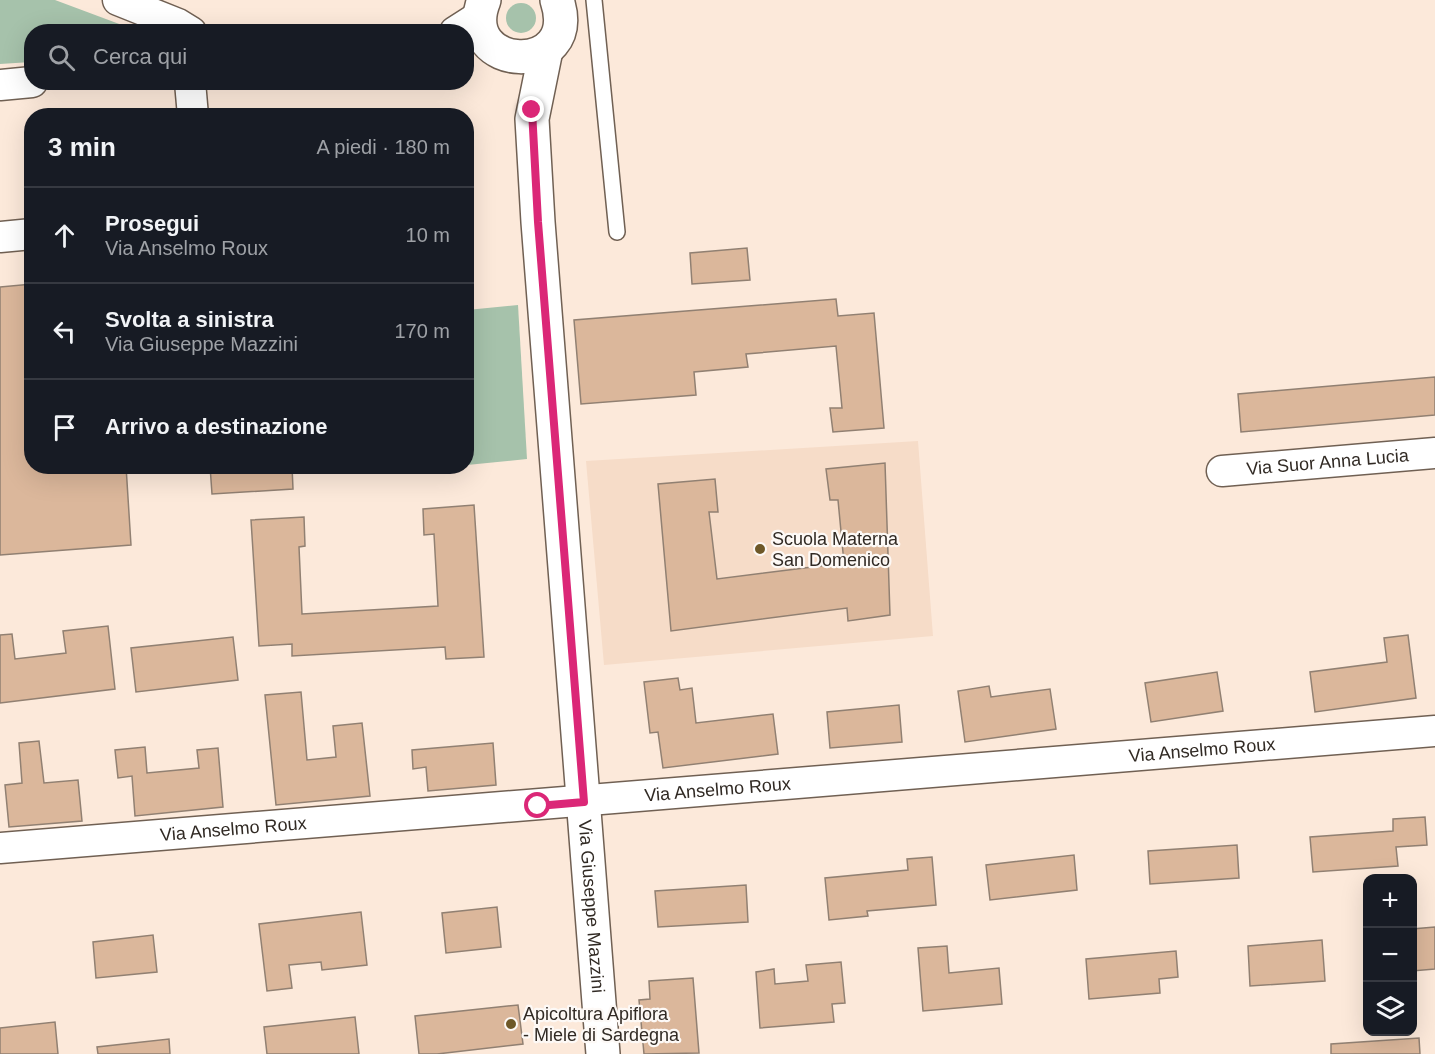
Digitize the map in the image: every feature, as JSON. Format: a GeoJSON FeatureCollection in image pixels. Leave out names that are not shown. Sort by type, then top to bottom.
{"type":"FeatureCollection","features":[{"type":"Feature","properties":{"kind":"street"},"geometry":{"type":"LineString","coordinates":[[118,0],[172,24]]}},
{"type":"Feature","properties":{"kind":"street","name":"Via Giuseppe Mazzini"},"geometry":{"type":"LineString","coordinates":[[557,0],[561,22],[559,32],[546,50],[537,99],[532,110],[538,222],[603,1054]]}},
{"type":"Feature","properties":{"kind":"street"},"geometry":{"type":"LineString","coordinates":[[481,31],[523,58],[535,56],[546,50]]}},
{"type":"Feature","properties":{"kind":"street","name":"Via Giuseppe Mazzini"},"geometry":{"type":"LineString","coordinates":[[481,31],[532,110]]}},
{"type":"Feature","properties":{"kind":"street"},"geometry":{"type":"LineString","coordinates":[[0,85],[24,83]]}},
{"type":"Feature","properties":{"kind":"street"},"geometry":{"type":"LineString","coordinates":[[191,90],[192,108]]}},
{"type":"Feature","properties":{"kind":"street"},"geometry":{"type":"LineString","coordinates":[[0,237],[24,235]]}},
{"type":"Feature","properties":{"kind":"street","name":"Via Suor Anna Lucia"},"geometry":{"type":"LineString","coordinates":[[1222,471],[1435,453]]}},
{"type":"Feature","properties":{"kind":"street","name":"Via Anselmo Roux"},"geometry":{"type":"LineString","coordinates":[[0,849],[1435,731]]}},
{"type":"Feature","properties":{"kind":"lane"},"geometry":{"type":"LineString","coordinates":[[594,0],[617,232]]}},
{"type":"Feature","properties":{"kind":"shaded area","name":"Scuola Materna San Domenico"},"geometry":{"type":"Polygon","coordinates":[[[918,441],[933,636],[604,665],[586,461],[918,441]]]}},
{"type":"Feature","properties":{"kind":"green space"},"geometry":{"type":"Polygon","coordinates":[[[0,0],[55,0],[119,24],[24,24],[24,62],[0,64],[0,0]]]}},
{"type":"Feature","properties":{"kind":"green space"},"geometry":{"type":"Polygon","coordinates":[[[521,3],[532,7],[536,18],[532,29],[521,33],[510,29],[506,18],[510,7],[521,3]]]}},
{"type":"Feature","properties":{"kind":"green space"},"geometry":{"type":"Polygon","coordinates":[[[518,305],[527,459],[474,464],[474,309],[518,305]]]}},
{"type":"Feature","properties":{"kind":"building"},"geometry":{"type":"Polygon","coordinates":[[[747,248],[750,280],[692,284],[690,253],[747,248]]]}},
{"type":"Feature","properties":{"kind":"building"},"geometry":{"type":"Polygon","coordinates":[[[24,285],[24,474],[127,474],[131,545],[0,555],[0,287],[24,285]]]}},
{"type":"Feature","properties":{"kind":"building"},"geometry":{"type":"Polygon","coordinates":[[[836,299],[838,316],[874,313],[884,428],[833,432],[830,408],[842,408],[836,346],[746,354],[748,367],[694,372],[696,395],[581,404],[574,320],[836,299]]]}},
{"type":"Feature","properties":{"kind":"building"},"geometry":{"type":"Polygon","coordinates":[[[1435,377],[1435,415],[1241,432],[1238,394],[1435,377]]]}},
{"type":"Feature","properties":{"kind":"building"},"geometry":{"type":"Polygon","coordinates":[[[885,463],[890,615],[848,621],[847,608],[671,631],[658,484],[715,479],[718,512],[709,512],[717,579],[844,563],[838,500],[830,500],[826,469],[885,463]]]}},
{"type":"Feature","properties":{"kind":"building"},"geometry":{"type":"Polygon","coordinates":[[[211,474],[292,474],[293,489],[212,494],[211,474]]]}},
{"type":"Feature","properties":{"kind":"building"},"geometry":{"type":"Polygon","coordinates":[[[474,505],[484,657],[446,659],[445,647],[292,656],[292,644],[259,646],[251,520],[304,517],[305,546],[299,547],[302,614],[438,606],[434,534],[424,535],[423,509],[474,505]]]}},
{"type":"Feature","properties":{"kind":"building"},"geometry":{"type":"Polygon","coordinates":[[[108,626],[115,689],[0,703],[0,635],[12,634],[15,659],[66,653],[63,631],[108,626]]]}},
{"type":"Feature","properties":{"kind":"building"},"geometry":{"type":"Polygon","coordinates":[[[1408,635],[1416,698],[1315,712],[1310,672],[1387,662],[1384,638],[1408,635]]]}},
{"type":"Feature","properties":{"kind":"building"},"geometry":{"type":"Polygon","coordinates":[[[233,637],[238,680],[136,692],[131,648],[233,637]]]}},
{"type":"Feature","properties":{"kind":"building"},"geometry":{"type":"Polygon","coordinates":[[[1217,672],[1223,711],[1151,722],[1145,683],[1217,672]]]}},
{"type":"Feature","properties":{"kind":"building"},"geometry":{"type":"Polygon","coordinates":[[[678,678],[680,690],[692,688],[696,723],[773,714],[778,754],[663,768],[658,732],[650,733],[644,682],[678,678]]]}},
{"type":"Feature","properties":{"kind":"building"},"geometry":{"type":"Polygon","coordinates":[[[989,686],[991,697],[1050,689],[1056,729],[965,742],[958,691],[989,686]]]}},
{"type":"Feature","properties":{"kind":"building"},"geometry":{"type":"Polygon","coordinates":[[[301,692],[307,760],[336,757],[333,726],[362,723],[370,796],[276,805],[265,695],[301,692]]]}},
{"type":"Feature","properties":{"kind":"building"},"geometry":{"type":"Polygon","coordinates":[[[899,705],[902,742],[830,748],[827,712],[899,705]]]}},
{"type":"Feature","properties":{"kind":"building"},"geometry":{"type":"Polygon","coordinates":[[[39,741],[44,783],[78,780],[82,821],[9,827],[5,785],[22,783],[19,743],[39,741]]]}},
{"type":"Feature","properties":{"kind":"building"},"geometry":{"type":"Polygon","coordinates":[[[493,743],[496,785],[428,791],[426,767],[413,769],[412,750],[493,743]]]}},
{"type":"Feature","properties":{"kind":"building"},"geometry":{"type":"Polygon","coordinates":[[[145,747],[147,773],[199,768],[197,750],[218,748],[223,807],[135,816],[132,776],[118,778],[115,750],[145,747]]]}},
{"type":"Feature","properties":{"kind":"building"},"geometry":{"type":"Polygon","coordinates":[[[1425,817],[1427,845],[1396,847],[1398,866],[1313,872],[1310,837],[1393,831],[1393,819],[1425,817]]]}},
{"type":"Feature","properties":{"kind":"building"},"geometry":{"type":"Polygon","coordinates":[[[1237,845],[1239,878],[1150,884],[1148,851],[1237,845]]]}},
{"type":"Feature","properties":{"kind":"building"},"geometry":{"type":"Polygon","coordinates":[[[1074,855],[1077,890],[990,900],[986,865],[1074,855]]]}},
{"type":"Feature","properties":{"kind":"building"},"geometry":{"type":"Polygon","coordinates":[[[932,857],[936,905],[867,911],[868,916],[829,920],[825,878],[908,870],[907,859],[932,857]]]}},
{"type":"Feature","properties":{"kind":"building"},"geometry":{"type":"Polygon","coordinates":[[[746,885],[748,922],[658,927],[655,891],[746,885]]]}},
{"type":"Feature","properties":{"kind":"building"},"geometry":{"type":"Polygon","coordinates":[[[497,907],[501,947],[446,953],[442,913],[497,907]]]}},
{"type":"Feature","properties":{"kind":"building"},"geometry":{"type":"Polygon","coordinates":[[[361,912],[367,965],[322,970],[321,962],[289,965],[292,988],[267,991],[259,924],[361,912]]]}},
{"type":"Feature","properties":{"kind":"building"},"geometry":{"type":"Polygon","coordinates":[[[1435,927],[1435,969],[1417,971],[1417,929],[1435,927]]]}},
{"type":"Feature","properties":{"kind":"building"},"geometry":{"type":"Polygon","coordinates":[[[153,935],[157,972],[96,978],[93,942],[153,935]]]}},
{"type":"Feature","properties":{"kind":"building"},"geometry":{"type":"Polygon","coordinates":[[[1322,940],[1325,981],[1250,986],[1248,946],[1322,940]]]}},
{"type":"Feature","properties":{"kind":"building"},"geometry":{"type":"Polygon","coordinates":[[[947,946],[949,973],[999,968],[1002,1004],[923,1011],[918,948],[947,946]]]}},
{"type":"Feature","properties":{"kind":"building"},"geometry":{"type":"Polygon","coordinates":[[[1176,951],[1178,977],[1159,979],[1160,993],[1089,999],[1086,959],[1176,951]]]}},
{"type":"Feature","properties":{"kind":"building"},"geometry":{"type":"Polygon","coordinates":[[[841,962],[845,1003],[832,1004],[834,1022],[760,1028],[756,972],[774,969],[775,984],[808,981],[806,965],[841,962]]]}},
{"type":"Feature","properties":{"kind":"building"},"geometry":{"type":"Polygon","coordinates":[[[693,978],[699,1053],[644,1054],[639,1000],[650,999],[649,981],[693,978]]]}},
{"type":"Feature","properties":{"kind":"building"},"geometry":{"type":"Polygon","coordinates":[[[518,1005],[523,1044],[419,1054],[415,1016],[518,1005]]]}},
{"type":"Feature","properties":{"kind":"building"},"geometry":{"type":"Polygon","coordinates":[[[355,1017],[359,1054],[267,1054],[264,1027],[355,1017]]]}},
{"type":"Feature","properties":{"kind":"building"},"geometry":{"type":"Polygon","coordinates":[[[55,1022],[58,1054],[0,1054],[0,1028],[55,1022]]]}},
{"type":"Feature","properties":{"kind":"building"},"geometry":{"type":"Polygon","coordinates":[[[1419,1038],[1420,1054],[1331,1054],[1331,1044],[1419,1038]]]}},
{"type":"Feature","properties":{"kind":"building"},"geometry":{"type":"Polygon","coordinates":[[[169,1039],[170,1054],[98,1054],[97,1047],[169,1039]]]}},
{"type":"Feature","properties":{"kind":"place","name":"Scuola Materna San Domenico"},"geometry":{"type":"Point","coordinates":[760,549]}},
{"type":"Feature","properties":{"kind":"place","name":"Apicoltura Apiflora - Miele di Sardegna"},"geometry":{"type":"Point","coordinates":[511,1024]}},
{"type":"Feature","properties":{"kind":"route"},"geometry":{"type":"LineString","coordinates":[[532,110],[538,222],[584,802],[538,806]]}}]}
